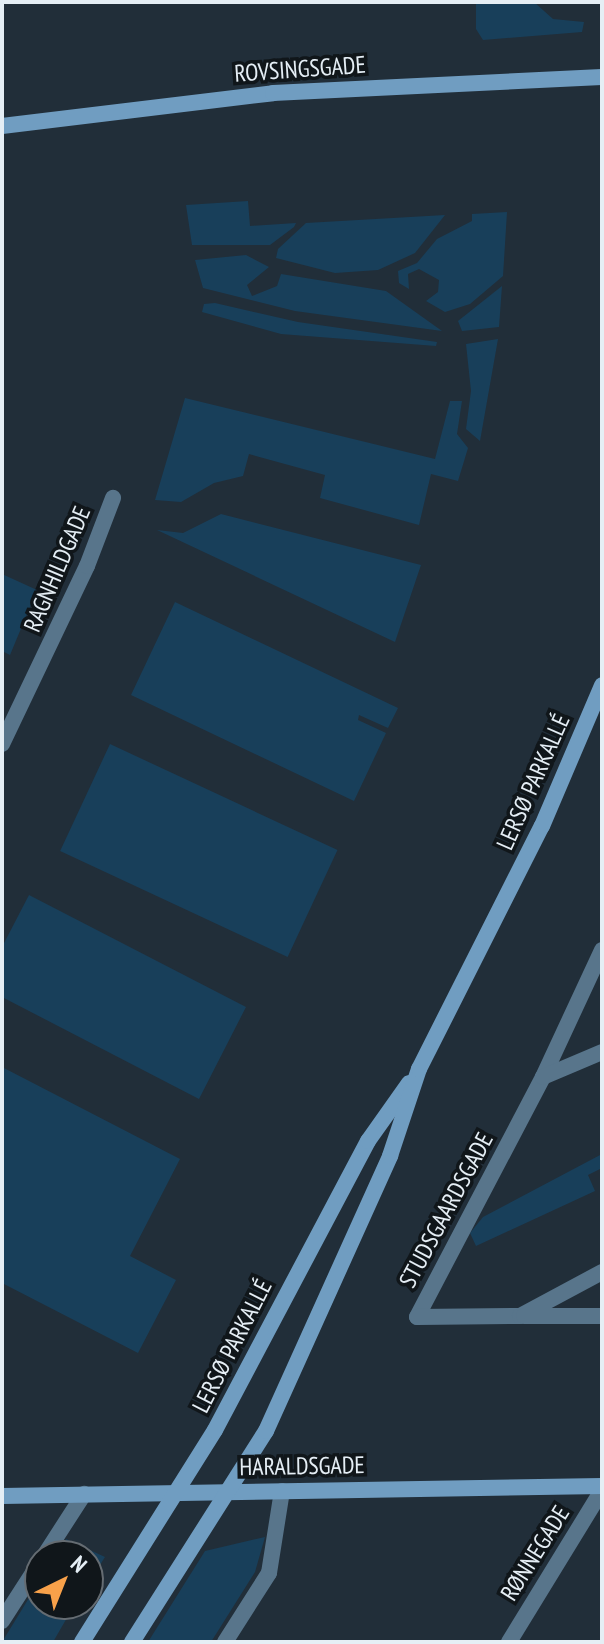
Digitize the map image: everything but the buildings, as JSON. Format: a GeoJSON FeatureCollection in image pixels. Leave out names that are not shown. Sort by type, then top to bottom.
{"type":"FeatureCollection","features":[{"type":"Feature","properties":{"kind":"street","name":"ROVSINGSGADE"},"geometry":{"type":"LineString","coordinates":[[2,126],[273,93],[602,77]]}},
{"type":"Feature","properties":{"kind":"street","name":"RAGNHILDGADE"},"geometry":{"type":"LineString","coordinates":[[2,744],[87,566],[113,498]]}},
{"type":"Feature","properties":{"kind":"street","name":"LERSØ PARKALLÉ"},"geometry":{"type":"LineString","coordinates":[[132,1642],[266,1431],[390,1156],[419,1069],[542,826],[602,685]]}},
{"type":"Feature","properties":{"kind":"street","name":"STUDSGAARDSGADE"},"geometry":{"type":"LineString","coordinates":[[602,950],[543,1077],[417,1317],[602,1316]]}},
{"type":"Feature","properties":{"kind":"street"},"geometry":{"type":"LineString","coordinates":[[543,1077],[602,1052]]}},
{"type":"Feature","properties":{"kind":"street","name":"LERSØ PARKALLÉ"},"geometry":{"type":"LineString","coordinates":[[82,1642],[215,1430],[368,1141],[419,1069]]}},
{"type":"Feature","properties":{"kind":"street","name":"STUDSGAARDSGADE"},"geometry":{"type":"LineString","coordinates":[[520,1316],[602,1272]]}},
{"type":"Feature","properties":{"kind":"street","name":"HARALDSGADE"},"geometry":{"type":"LineString","coordinates":[[2,1496],[602,1488]]}},
{"type":"Feature","properties":{"kind":"street","name":"RØNNEGADE"},"geometry":{"type":"LineString","coordinates":[[509,1642],[602,1488]]}},
{"type":"Feature","properties":{"kind":"street"},"geometry":{"type":"LineString","coordinates":[[225,1642],[269,1573],[282,1491]]}},
{"type":"Feature","properties":{"kind":"street"},"geometry":{"type":"LineString","coordinates":[[54,1540],[84,1494]]}},
{"type":"Feature","properties":{"kind":"street"},"geometry":{"type":"LineString","coordinates":[[2,1621],[24,1587]]}},
{"type":"Feature","properties":{"kind":"shaded area"},"geometry":{"type":"Polygon","coordinates":[[[476,2],[534,2],[553,19],[584,22],[582,32],[483,40],[476,29],[476,2]]]}},
{"type":"Feature","properties":{"kind":"shaded area"},"geometry":{"type":"Polygon","coordinates":[[[248,201],[250,226],[296,223],[294,227],[270,245],[192,245],[186,205],[248,201]]]}},
{"type":"Feature","properties":{"kind":"shaded area"},"geometry":{"type":"Polygon","coordinates":[[[507,212],[503,276],[470,304],[445,312],[426,301],[438,292],[439,280],[419,269],[408,274],[409,289],[399,283],[398,271],[417,263],[437,239],[472,221],[472,214],[507,212]]]}},
{"type":"Feature","properties":{"kind":"shaded area"},"geometry":{"type":"Polygon","coordinates":[[[445,215],[415,253],[378,270],[335,273],[276,258],[278,249],[306,223],[445,215]]]}},
{"type":"Feature","properties":{"kind":"shaded area"},"geometry":{"type":"Polygon","coordinates":[[[246,255],[269,267],[247,285],[252,296],[277,286],[281,274],[386,291],[442,331],[295,311],[203,288],[195,260],[246,255]]]}},
{"type":"Feature","properties":{"kind":"shaded area"},"geometry":{"type":"Polygon","coordinates":[[[502,286],[499,327],[462,331],[458,321],[502,286]]]}},
{"type":"Feature","properties":{"kind":"shaded area"},"geometry":{"type":"Polygon","coordinates":[[[215,303],[298,322],[437,342],[436,346],[281,334],[202,312],[204,304],[215,303]]]}},
{"type":"Feature","properties":{"kind":"shaded area"},"geometry":{"type":"Polygon","coordinates":[[[498,339],[480,441],[466,429],[471,391],[466,344],[498,339]]]}},
{"type":"Feature","properties":{"kind":"shaded area"},"geometry":{"type":"Polygon","coordinates":[[[185,398],[435,459],[450,401],[462,401],[457,434],[468,448],[458,481],[431,474],[419,525],[320,498],[325,475],[249,454],[243,476],[214,483],[181,502],[155,500],[185,398]]]}},
{"type":"Feature","properties":{"kind":"shaded area"},"geometry":{"type":"Polygon","coordinates":[[[221,514],[421,565],[395,642],[157,530],[183,533],[221,514]]]}},
{"type":"Feature","properties":{"kind":"shaded area"},"geometry":{"type":"Polygon","coordinates":[[[2,574],[37,590],[10,655],[2,651],[2,574]]]}},
{"type":"Feature","properties":{"kind":"shaded area"},"geometry":{"type":"Polygon","coordinates":[[[175,602],[398,708],[388,728],[359,715],[358,720],[386,733],[354,801],[131,695],[175,602]]]}},
{"type":"Feature","properties":{"kind":"shaded area"},"geometry":{"type":"Polygon","coordinates":[[[110,744],[337,850],[288,957],[60,851],[110,744]]]}},
{"type":"Feature","properties":{"kind":"shaded area"},"geometry":{"type":"Polygon","coordinates":[[[29,895],[246,1007],[199,1099],[2,997],[2,947],[29,895]]]}},
{"type":"Feature","properties":{"kind":"shaded area"},"geometry":{"type":"Polygon","coordinates":[[[2,1067],[180,1159],[130,1256],[176,1280],[138,1353],[2,1283],[2,1067]]]}},
{"type":"Feature","properties":{"kind":"shaded area"},"geometry":{"type":"Polygon","coordinates":[[[602,1154],[602,1168],[588,1175],[595,1191],[476,1246],[470,1233],[483,1217],[602,1154]]]}},
{"type":"Feature","properties":{"kind":"shaded area"},"geometry":{"type":"Polygon","coordinates":[[[265,1537],[255,1572],[211,1642],[148,1642],[205,1551],[265,1537]]]}},
{"type":"Feature","properties":{"kind":"shaded area"},"geometry":{"type":"Polygon","coordinates":[[[24,1606],[24,1620],[66,1620],[53,1642],[2,1642],[24,1606]]]}}]}
